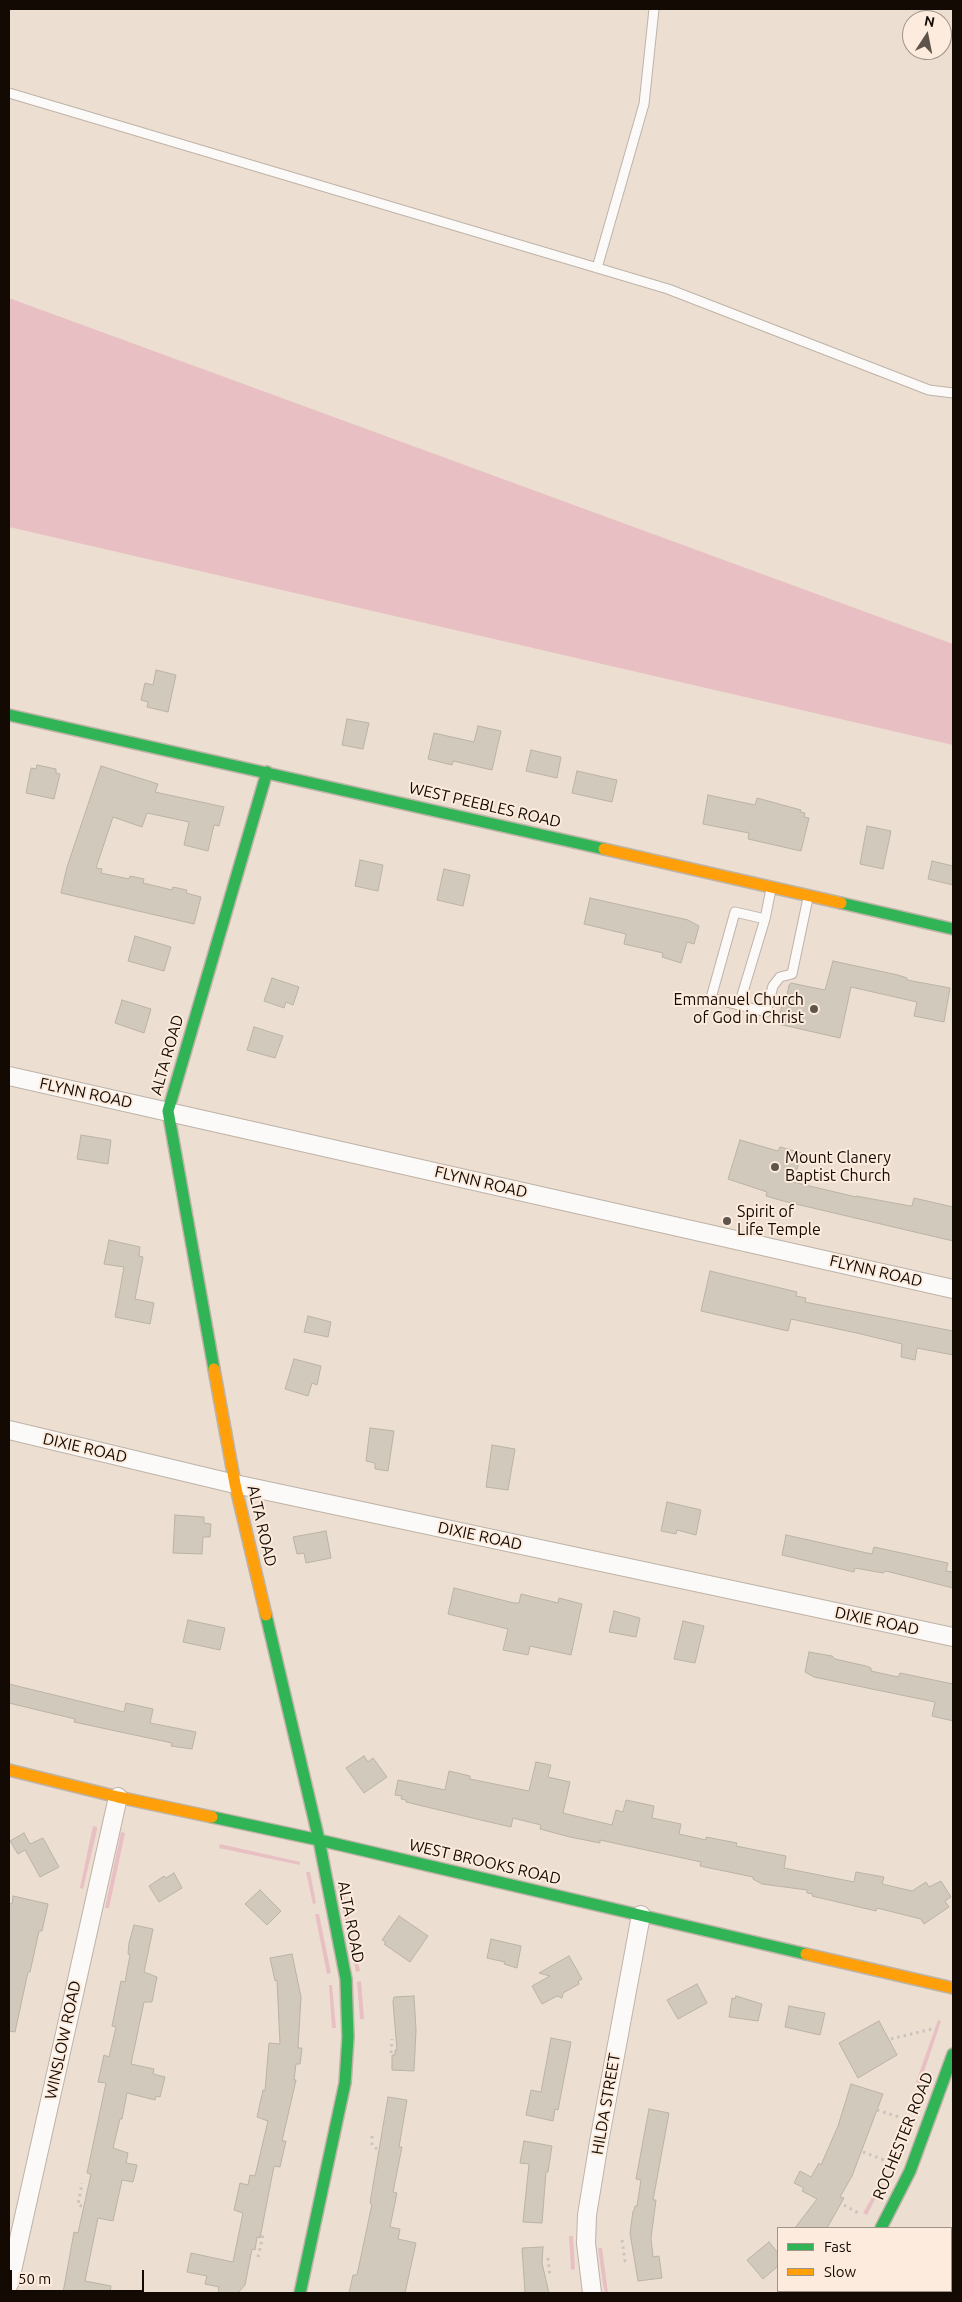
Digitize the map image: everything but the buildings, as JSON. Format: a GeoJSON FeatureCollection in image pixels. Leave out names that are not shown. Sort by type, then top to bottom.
{"type":"FeatureCollection","features":[{"type":"Feature","properties":{"kind":"street","name":"WEST PEEBLES ROAD"},"geometry":{"type":"LineString","coordinates":[[9,715],[953,929]]}},
{"type":"Feature","properties":{"kind":"street","name":"ALTA ROAD"},"geometry":{"type":"LineString","coordinates":[[267,772],[168,1111],[235,1484],[319,1840],[346,1979],[348,2037],[341,2104],[300,2293]]}},
{"type":"Feature","properties":{"kind":"street","name":"FLYNN ROAD"},"geometry":{"type":"LineString","coordinates":[[9,1076],[953,1288]]}},
{"type":"Feature","properties":{"kind":"street","name":"DIXIE ROAD"},"geometry":{"type":"LineString","coordinates":[[9,1430],[235,1484],[953,1637]]}},
{"type":"Feature","properties":{"kind":"street","name":"WEST BROOKS ROAD"},"geometry":{"type":"LineString","coordinates":[[9,1770],[118,1797],[319,1840],[953,1988]]}},
{"type":"Feature","properties":{"kind":"street","name":"WINSLOW ROAD"},"geometry":{"type":"LineString","coordinates":[[9,2284],[118,1797]]}},
{"type":"Feature","properties":{"kind":"street","name":"HILDA STREET"},"geometry":{"type":"LineString","coordinates":[[592,2293],[586,2243],[587,2216],[641,1916]]}},
{"type":"Feature","properties":{"kind":"street","name":"ROCHESTER ROAD"},"geometry":{"type":"LineString","coordinates":[[882,2227],[910,2170],[953,2054]]}},
{"type":"Feature","properties":{"kind":"lane"},"geometry":{"type":"LineString","coordinates":[[597,268],[644,104],[654,9]]}},
{"type":"Feature","properties":{"kind":"lane"},"geometry":{"type":"LineString","coordinates":[[9,93],[668,289],[929,390],[953,393]]}},
{"type":"Feature","properties":{"kind":"lane"},"geometry":{"type":"LineString","coordinates":[[738,1004],[765,919],[772,887]]}},
{"type":"Feature","properties":{"kind":"lane"},"geometry":{"type":"LineString","coordinates":[[765,919],[735,912],[711,998],[766,1012],[773,986],[780,977],[792,974],[808,895]]}},
{"type":"Feature","properties":{"kind":"path"},"geometry":{"type":"LineString","coordinates":[[890,2039],[932,2029]]}},
{"type":"Feature","properties":{"kind":"path"},"geometry":{"type":"LineString","coordinates":[[391,2053],[392,2039]]}},
{"type":"Feature","properties":{"kind":"path"},"geometry":{"type":"LineString","coordinates":[[877,2110],[902,2118]]}},
{"type":"Feature","properties":{"kind":"path"},"geometry":{"type":"LineString","coordinates":[[372,2136],[372,2145],[378,2150]]}},
{"type":"Feature","properties":{"kind":"path"},"geometry":{"type":"LineString","coordinates":[[863,2152],[887,2162]]}},
{"type":"Feature","properties":{"kind":"path"},"geometry":{"type":"LineString","coordinates":[[82,2183],[78,2205],[82,2206]]}},
{"type":"Feature","properties":{"kind":"path"},"geometry":{"type":"LineString","coordinates":[[844,2205],[860,2214]]}},
{"type":"Feature","properties":{"kind":"path"},"geometry":{"type":"LineString","coordinates":[[258,2258],[263,2235],[260,2234]]}},
{"type":"Feature","properties":{"kind":"path"},"geometry":{"type":"LineString","coordinates":[[622,2240],[625,2261],[629,2263]]}},
{"type":"Feature","properties":{"kind":"path"},"geometry":{"type":"LineString","coordinates":[[548,2258],[550,2277]]}},
{"type":"Feature","properties":{"kind":"shaded area"},"geometry":{"type":"Polygon","coordinates":[[[9,298],[953,644],[953,745],[9,527],[9,298]]]}},
{"type":"Feature","properties":{"kind":"shaded area"},"geometry":{"type":"Polygon","coordinates":[[[93,1826],[97,1827],[97,1830],[83,1889],[80,1888],[93,1826]]]}},
{"type":"Feature","properties":{"kind":"shaded area"},"geometry":{"type":"Polygon","coordinates":[[[121,1832],[125,1833],[109,1908],[105,1908],[121,1832]]]}},
{"type":"Feature","properties":{"kind":"shaded area"},"geometry":{"type":"Polygon","coordinates":[[[220,1844],[300,1862],[300,1865],[219,1848],[220,1844]]]}},
{"type":"Feature","properties":{"kind":"shaded area"},"geometry":{"type":"Polygon","coordinates":[[[306,1872],[310,1872],[316,1903],[313,1904],[306,1872]]]}},
{"type":"Feature","properties":{"kind":"shaded area"},"geometry":{"type":"Polygon","coordinates":[[[342,1885],[360,1971],[356,1972],[338,1886],[342,1885]]]}},
{"type":"Feature","properties":{"kind":"shaded area"},"geometry":{"type":"Polygon","coordinates":[[[315,1914],[319,1914],[331,1973],[327,1974],[315,1914]]]}},
{"type":"Feature","properties":{"kind":"shaded area"},"geometry":{"type":"Polygon","coordinates":[[[361,1981],[364,2019],[360,2019],[357,1982],[361,1981]]]}},
{"type":"Feature","properties":{"kind":"shaded area"},"geometry":{"type":"Polygon","coordinates":[[[329,1985],[332,1985],[336,2028],[332,2028],[329,1985]]]}},
{"type":"Feature","properties":{"kind":"shaded area"},"geometry":{"type":"Polygon","coordinates":[[[938,2020],[941,2021],[920,2084],[916,2082],[938,2020]]]}},
{"type":"Feature","properties":{"kind":"shaded area"},"geometry":{"type":"Polygon","coordinates":[[[880,2183],[883,2184],[867,2215],[863,2213],[880,2183]]]}},
{"type":"Feature","properties":{"kind":"shaded area"},"geometry":{"type":"Polygon","coordinates":[[[569,2236],[573,2236],[575,2269],[571,2270],[569,2236]]]}},
{"type":"Feature","properties":{"kind":"shaded area"},"geometry":{"type":"Polygon","coordinates":[[[598,2248],[602,2248],[608,2293],[605,2293],[603,2284],[598,2248]]]}},
{"type":"Feature","properties":{"kind":"traffic: fast"},"geometry":{"type":"LineString","coordinates":[[9,715],[604,849]]}},
{"type":"Feature","properties":{"kind":"traffic: fast"},"geometry":{"type":"LineString","coordinates":[[214,1369],[168,1111],[267,772]]}},
{"type":"Feature","properties":{"kind":"traffic: fast"},"geometry":{"type":"LineString","coordinates":[[841,903],[953,929]]}},
{"type":"Feature","properties":{"kind":"traffic: fast"},"geometry":{"type":"LineString","coordinates":[[266,1615],[319,1840],[346,1979],[348,2037],[345,2083],[300,2293]]}},
{"type":"Feature","properties":{"kind":"traffic: fast"},"geometry":{"type":"LineString","coordinates":[[212,1817],[319,1840],[806,1954]]}},
{"type":"Feature","properties":{"kind":"traffic: fast"},"geometry":{"type":"LineString","coordinates":[[882,2227],[910,2171],[953,2054]]}},
{"type":"Feature","properties":{"kind":"traffic: slow"},"geometry":{"type":"LineString","coordinates":[[604,849],[841,903]]}},
{"type":"Feature","properties":{"kind":"traffic: slow"},"geometry":{"type":"LineString","coordinates":[[214,1369],[235,1484],[266,1615]]}},
{"type":"Feature","properties":{"kind":"traffic: slow"},"geometry":{"type":"LineString","coordinates":[[9,1770],[118,1797],[212,1817]]}},
{"type":"Feature","properties":{"kind":"traffic: slow"},"geometry":{"type":"LineString","coordinates":[[806,1954],[953,1988]]}},
{"type":"Feature","properties":{"kind":"place","name":"Emmanuel Church of God in Christ"},"geometry":{"type":"Point","coordinates":[814,1009]}},
{"type":"Feature","properties":{"kind":"place","name":"Mount Clanery Baptist Church"},"geometry":{"type":"Point","coordinates":[775,1167]}},
{"type":"Feature","properties":{"kind":"place","name":"Spirit of Life Temple"},"geometry":{"type":"Point","coordinates":[727,1221]}}]}
